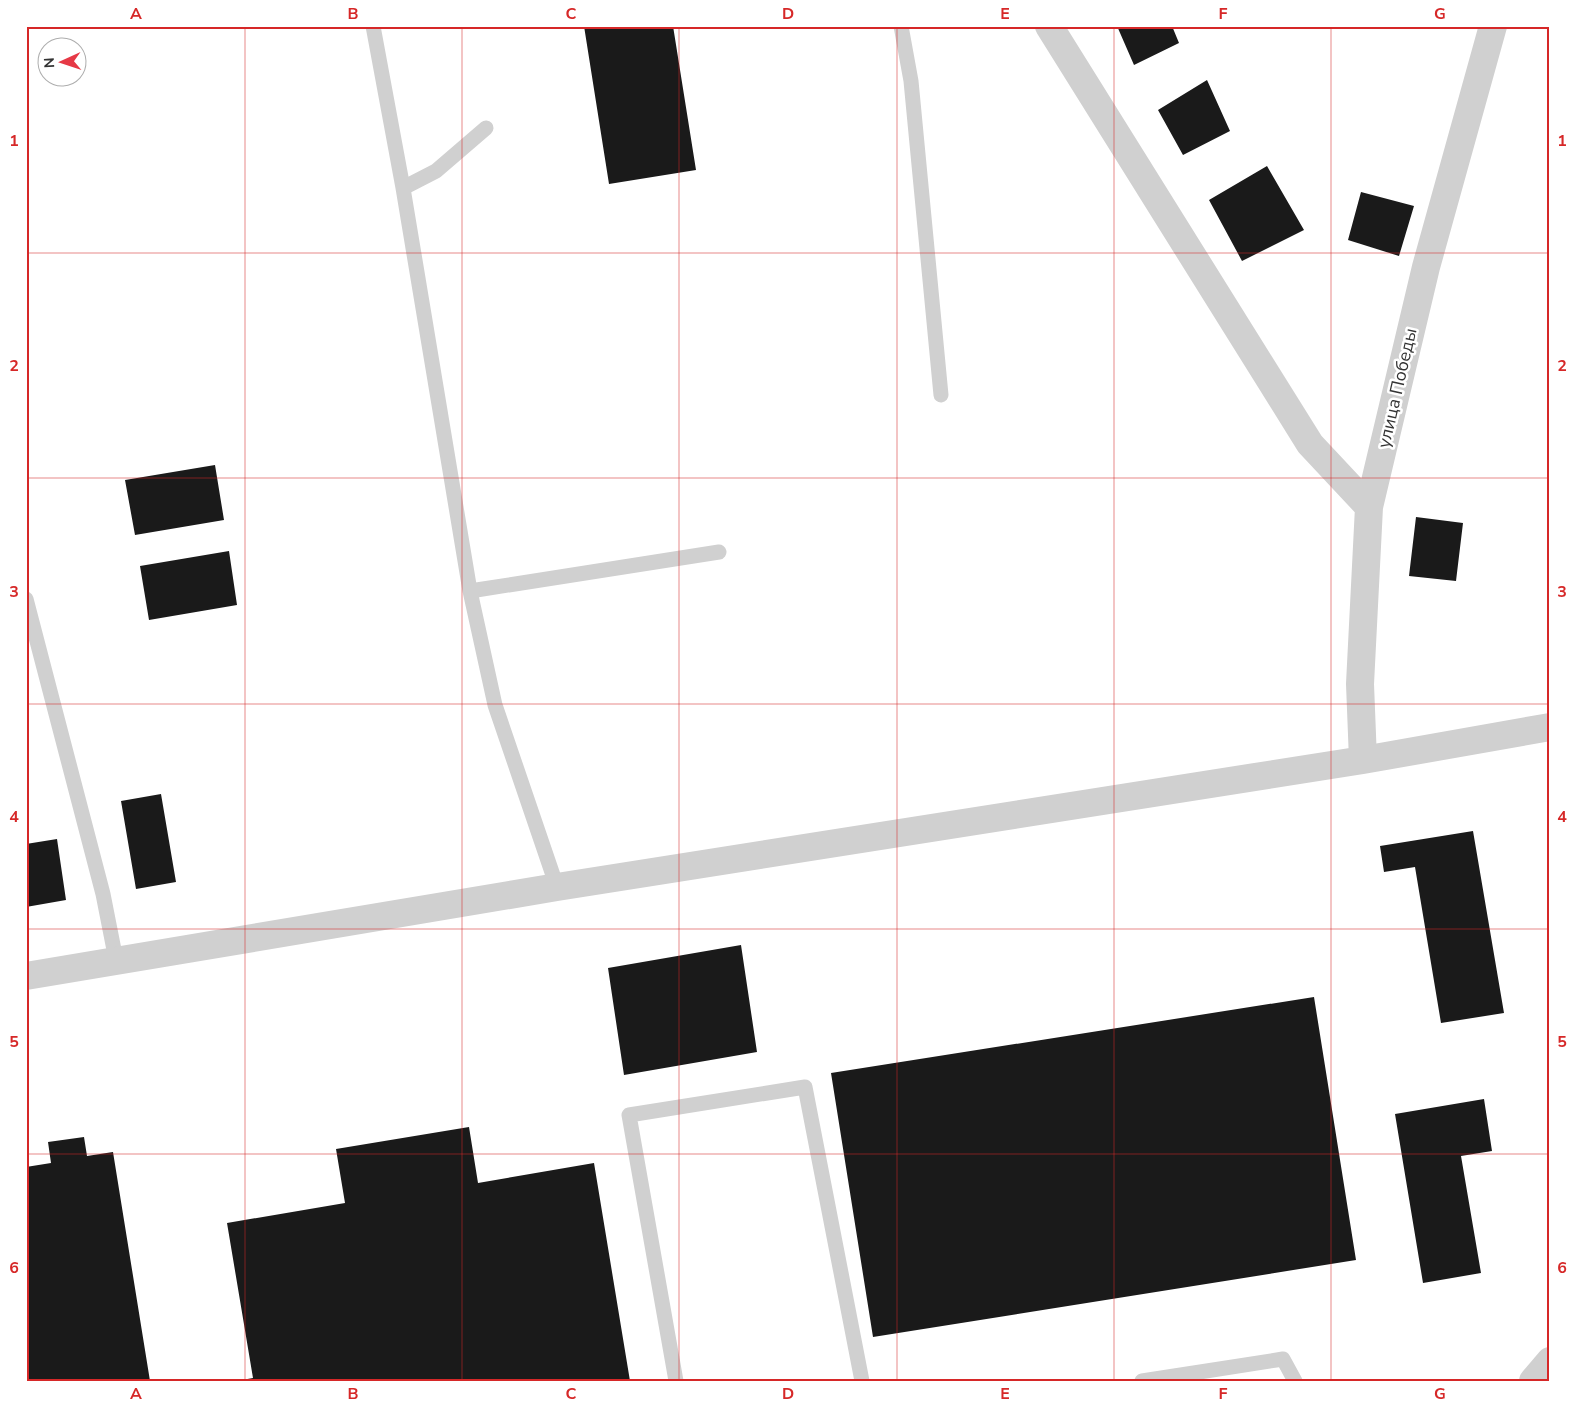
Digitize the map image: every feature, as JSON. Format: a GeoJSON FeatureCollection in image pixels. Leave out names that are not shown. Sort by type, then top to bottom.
{"type":"FeatureCollection","features":[{"type":"Feature","properties":{"kind":"street"},"geometry":{"type":"LineString","coordinates":[[1049,26],[1310,444],[1369,507]]}},
{"type":"Feature","properties":{"kind":"street","name":"улица Победы"},"geometry":{"type":"LineString","coordinates":[[1363,760],[1360,684],[1369,507],[1426,267],[1493,26]]}},
{"type":"Feature","properties":{"kind":"street"},"geometry":{"type":"LineString","coordinates":[[26,976],[557,887],[1363,760],[1550,727]]}},
{"type":"Feature","properties":{"kind":"street"},"geometry":{"type":"LineString","coordinates":[[1533,1381],[1550,1361]]}},
{"type":"Feature","properties":{"kind":"lane"},"geometry":{"type":"LineString","coordinates":[[373,26],[403,188],[470,591],[495,705],[557,887]]}},
{"type":"Feature","properties":{"kind":"lane"},"geometry":{"type":"LineString","coordinates":[[902,26],[911,81],[941,395]]}},
{"type":"Feature","properties":{"kind":"lane"},"geometry":{"type":"LineString","coordinates":[[403,188],[436,170],[486,128]]}},
{"type":"Feature","properties":{"kind":"lane"},"geometry":{"type":"LineString","coordinates":[[470,591],[719,552]]}},
{"type":"Feature","properties":{"kind":"lane"},"geometry":{"type":"LineString","coordinates":[[26,599],[103,894],[116,960]]}},
{"type":"Feature","properties":{"kind":"lane"},"geometry":{"type":"LineString","coordinates":[[676,1381],[629,1115],[805,1087],[862,1381]]}},
{"type":"Feature","properties":{"kind":"lane"},"geometry":{"type":"LineString","coordinates":[[1142,1381],[1283,1359],[1295,1381]]}},
{"type":"Feature","properties":{"kind":"building"},"geometry":{"type":"Polygon","coordinates":[[[584,26],[673,26],[696,170],[609,184],[584,26]]]}},
{"type":"Feature","properties":{"kind":"building"},"geometry":{"type":"Polygon","coordinates":[[[1117,26],[1172,26],[1179,43],[1134,65],[1117,26]]]}},
{"type":"Feature","properties":{"kind":"building"},"geometry":{"type":"Polygon","coordinates":[[[1207,80],[1230,131],[1183,155],[1158,110],[1207,80]]]}},
{"type":"Feature","properties":{"kind":"building"},"geometry":{"type":"Polygon","coordinates":[[[1267,166],[1304,230],[1242,261],[1209,200],[1267,166]]]}},
{"type":"Feature","properties":{"kind":"building"},"geometry":{"type":"Polygon","coordinates":[[[1361,192],[1414,206],[1399,256],[1348,240],[1361,192]]]}},
{"type":"Feature","properties":{"kind":"building"},"geometry":{"type":"Polygon","coordinates":[[[215,465],[224,520],[135,535],[125,480],[215,465]]]}},
{"type":"Feature","properties":{"kind":"building"},"geometry":{"type":"Polygon","coordinates":[[[1416,517],[1463,523],[1456,581],[1409,576],[1416,517]]]}},
{"type":"Feature","properties":{"kind":"building"},"geometry":{"type":"Polygon","coordinates":[[[229,551],[237,605],[149,620],[140,566],[229,551]]]}},
{"type":"Feature","properties":{"kind":"building"},"geometry":{"type":"Polygon","coordinates":[[[161,794],[176,882],[136,889],[121,801],[161,794]]]}},
{"type":"Feature","properties":{"kind":"building"},"geometry":{"type":"Polygon","coordinates":[[[1473,831],[1504,1013],[1441,1023],[1415,867],[1384,872],[1380,846],[1473,831]]]}},
{"type":"Feature","properties":{"kind":"building"},"geometry":{"type":"Polygon","coordinates":[[[57,839],[66,900],[26,907],[26,844],[57,839]]]}},
{"type":"Feature","properties":{"kind":"building"},"geometry":{"type":"Polygon","coordinates":[[[741,945],[757,1052],[624,1075],[608,968],[741,945]]]}},
{"type":"Feature","properties":{"kind":"building"},"geometry":{"type":"Polygon","coordinates":[[[1314,997],[1356,1260],[873,1337],[831,1073],[1314,997]]]}},
{"type":"Feature","properties":{"kind":"building"},"geometry":{"type":"Polygon","coordinates":[[[1484,1099],[1492,1151],[1461,1156],[1481,1273],[1423,1283],[1395,1114],[1484,1099]]]}},
{"type":"Feature","properties":{"kind":"building"},"geometry":{"type":"Polygon","coordinates":[[[469,1127],[478,1183],[594,1163],[630,1381],[242,1381],[253,1378],[227,1223],[345,1203],[336,1149],[469,1127]]]}},
{"type":"Feature","properties":{"kind":"building"},"geometry":{"type":"Polygon","coordinates":[[[84,1137],[87,1156],[113,1152],[150,1381],[26,1381],[26,1167],[51,1163],[48,1142],[84,1137]]]}}]}
